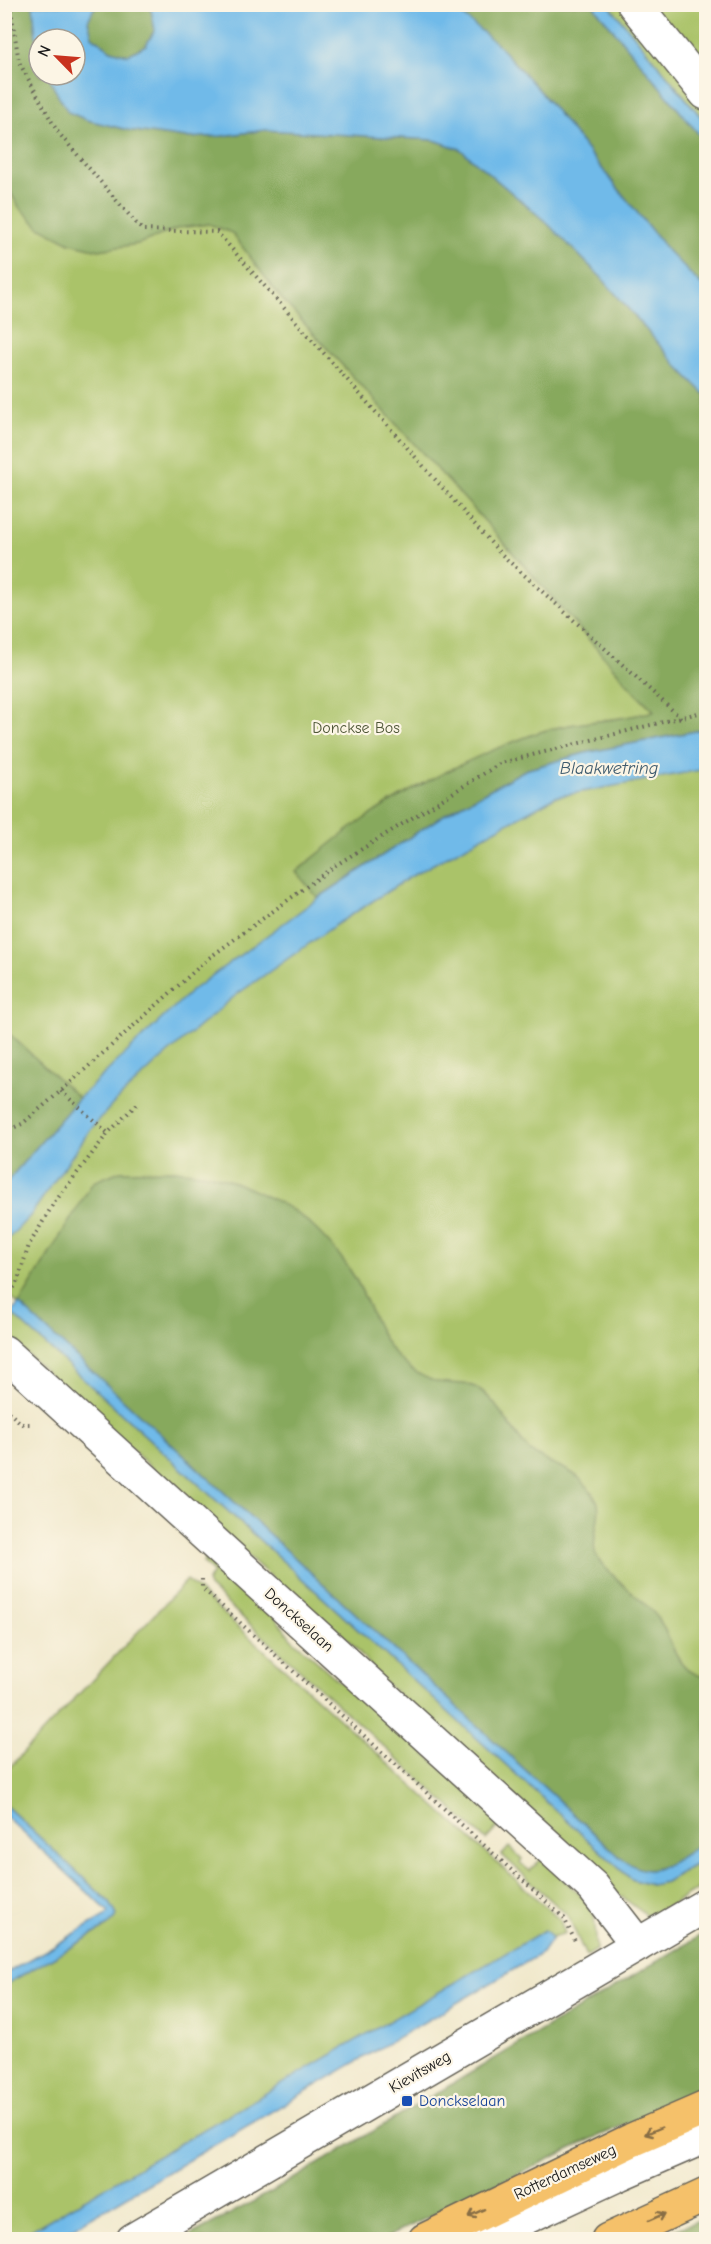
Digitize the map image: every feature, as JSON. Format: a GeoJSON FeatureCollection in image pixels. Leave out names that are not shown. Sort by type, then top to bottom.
{"type":"FeatureCollection","features":[{"type":"Feature","properties":{"kind":"main road","name":"Rotterdamseweg"},"geometry":{"type":"LineString","coordinates":[[425,2240],[632,2140],[706,2108]]}},
{"type":"Feature","properties":{"kind":"main road"},"geometry":{"type":"LineString","coordinates":[[608,2240],[706,2195]]}},
{"type":"Feature","properties":{"kind":"street"},"geometry":{"type":"LineString","coordinates":[[634,4],[706,93]]}},
{"type":"Feature","properties":{"kind":"street","name":"Donckselaan"},"geometry":{"type":"LineString","coordinates":[[4,1352],[593,1887],[638,1946]]}},
{"type":"Feature","properties":{"kind":"street","name":"Kievitsweg"},"geometry":{"type":"LineString","coordinates":[[133,2240],[706,1905]]}},
{"type":"Feature","properties":{"kind":"street","name":"Rotterdamseweg"},"geometry":{"type":"LineString","coordinates":[[477,2240],[706,2136]]}},
{"type":"Feature","properties":{"kind":"path"},"geometry":{"type":"LineString","coordinates":[[10,4],[19,62],[57,131],[142,230],[217,232],[500,553],[681,718]]}},
{"type":"Feature","properties":{"kind":"path"},"geometry":{"type":"LineString","coordinates":[[4,1132],[22,1124],[61,1091],[208,958],[336,865],[501,763],[706,711]]}},
{"type":"Feature","properties":{"kind":"path"},"geometry":{"type":"LineString","coordinates":[[61,1091],[108,1133]]}},
{"type":"Feature","properties":{"kind":"path"},"geometry":{"type":"LineString","coordinates":[[4,1303],[17,1283],[28,1245],[54,1203],[108,1133],[138,1103]]}},
{"type":"Feature","properties":{"kind":"path"},"geometry":{"type":"LineString","coordinates":[[4,1408],[22,1424],[38,1424]]}},
{"type":"Feature","properties":{"kind":"path"},"geometry":{"type":"LineString","coordinates":[[201,1577],[202,1588],[564,1918],[590,1974]]}},
{"type":"Feature","properties":{"kind":"green space","name":"Donckse Bos"},"geometry":{"type":"Polygon","coordinates":[[[4,5],[577,5],[706,164],[706,1810],[622,1859],[5,1292],[4,5]]]}},
{"type":"Feature","properties":{"kind":"green space"},"geometry":{"type":"Polygon","coordinates":[[[4,5],[33,5],[36,27],[27,27],[27,87],[54,87],[68,112],[87,120],[128,130],[186,138],[265,130],[434,140],[460,149],[545,221],[601,277],[681,370],[706,395],[706,729],[585,753],[525,770],[442,816],[318,898],[296,872],[352,827],[401,796],[470,760],[537,733],[654,711],[280,297],[232,233],[209,224],[179,228],[138,244],[99,250],[70,243],[39,227],[19,207],[5,183],[4,5]]]}},
{"type":"Feature","properties":{"kind":"green space"},"geometry":{"type":"Polygon","coordinates":[[[100,5],[146,5],[151,10],[155,29],[146,45],[128,55],[111,50],[92,36],[88,21],[94,8],[100,5]]]}},
{"type":"Feature","properties":{"kind":"green space"},"geometry":{"type":"Polygon","coordinates":[[[450,5],[593,5],[706,143],[706,290],[668,251],[539,90],[497,44],[450,5]]]}},
{"type":"Feature","properties":{"kind":"green space"},"geometry":{"type":"Polygon","coordinates":[[[609,5],[623,5],[706,106],[706,123],[609,5]]]}},
{"type":"Feature","properties":{"kind":"green space"},"geometry":{"type":"Polygon","coordinates":[[[644,5],[706,5],[706,81],[644,5]]]}},
{"type":"Feature","properties":{"kind":"green space"},"geometry":{"type":"Polygon","coordinates":[[[5,1030],[79,1098],[5,1184],[5,1030]]]}},
{"type":"Feature","properties":{"kind":"green space"},"geometry":{"type":"Polygon","coordinates":[[[176,1170],[207,1174],[233,1182],[272,1199],[302,1217],[331,1246],[350,1270],[382,1335],[405,1364],[431,1380],[468,1385],[479,1389],[491,1400],[528,1449],[540,1458],[567,1470],[588,1488],[596,1499],[599,1510],[594,1546],[599,1560],[614,1577],[654,1613],[677,1656],[688,1670],[706,1677],[706,1841],[678,1859],[654,1869],[641,1869],[622,1859],[19,1304],[93,1182],[120,1171],[176,1170]]]}},
{"type":"Feature","properties":{"kind":"green space"},"geometry":{"type":"Polygon","coordinates":[[[11,1313],[631,1879],[651,1885],[666,1882],[706,1858],[706,1884],[648,1919],[646,1915],[614,1891],[377,1675],[340,1633],[295,1599],[5,1334],[4,1316],[11,1313]]]}},
{"type":"Feature","properties":{"kind":"green space"},"geometry":{"type":"Polygon","coordinates":[[[206,1556],[276,1618],[291,1638],[339,1681],[360,1694],[501,1823],[486,1840],[209,1587],[207,1582],[213,1572],[203,1562],[206,1556]]]}},
{"type":"Feature","properties":{"kind":"green space"},"geometry":{"type":"Polygon","coordinates":[[[187,1580],[560,1920],[565,1933],[552,1938],[545,1931],[16,2240],[4,2239],[4,1985],[108,1926],[110,1903],[5,1805],[5,1772],[187,1580]]]}},
{"type":"Feature","properties":{"kind":"green space"},"geometry":{"type":"Polygon","coordinates":[[[509,1847],[522,1859],[520,1863],[530,1871],[541,1859],[585,1899],[594,1915],[597,1949],[586,1956],[568,1916],[502,1855],[509,1847]]]}},
{"type":"Feature","properties":{"kind":"green space"},"geometry":{"type":"Polygon","coordinates":[[[706,1932],[706,2090],[587,2141],[383,2239],[183,2239],[273,2191],[706,1932]]]}},
{"type":"Feature","properties":{"kind":"green space"},"geometry":{"type":"Polygon","coordinates":[[[706,2217],[706,2239],[653,2239],[706,2217]]]}},
{"type":"Feature","properties":{"kind":"water"},"geometry":{"type":"Polygon","coordinates":[[[33,5],[100,5],[94,8],[88,21],[92,36],[111,50],[128,55],[146,45],[155,30],[151,10],[146,5],[450,5],[497,44],[539,90],[668,251],[706,290],[706,395],[681,370],[601,277],[545,221],[460,149],[434,140],[265,130],[186,138],[128,130],[87,120],[68,112],[54,87],[87,87],[87,27],[35,27],[33,5]]]}},
{"type":"Feature","properties":{"kind":"water"},"geometry":{"type":"Polygon","coordinates":[[[593,5],[609,5],[706,123],[706,143],[593,5]]]}},
{"type":"Feature","properties":{"kind":"water","name":"Blaakwetring"},"geometry":{"type":"Polygon","coordinates":[[[706,729],[706,769],[555,797],[410,877],[337,924],[236,995],[113,1104],[90,1130],[30,1216],[5,1242],[5,1184],[79,1098],[191,991],[318,898],[442,816],[525,770],[585,753],[706,729]]]}},
{"type":"Feature","properties":{"kind":"water"},"geometry":{"type":"Polygon","coordinates":[[[19,1304],[622,1859],[641,1869],[655,1869],[670,1863],[706,1841],[706,1858],[666,1882],[651,1885],[631,1879],[11,1313],[19,1304]]]}},
{"type":"Feature","properties":{"kind":"water"},"geometry":{"type":"Polygon","coordinates":[[[5,1805],[110,1903],[117,1915],[108,1926],[5,1985],[5,1974],[109,1912],[5,1816],[5,1805]]]}},
{"type":"Feature","properties":{"kind":"water"},"geometry":{"type":"Polygon","coordinates":[[[545,1930],[552,1938],[542,1953],[54,2239],[16,2239],[545,1930]]]}},
{"type":"Feature","properties":{"kind":"place","name":"Donckselaan"},"geometry":{"type":"Point","coordinates":[407,2101]}}]}
